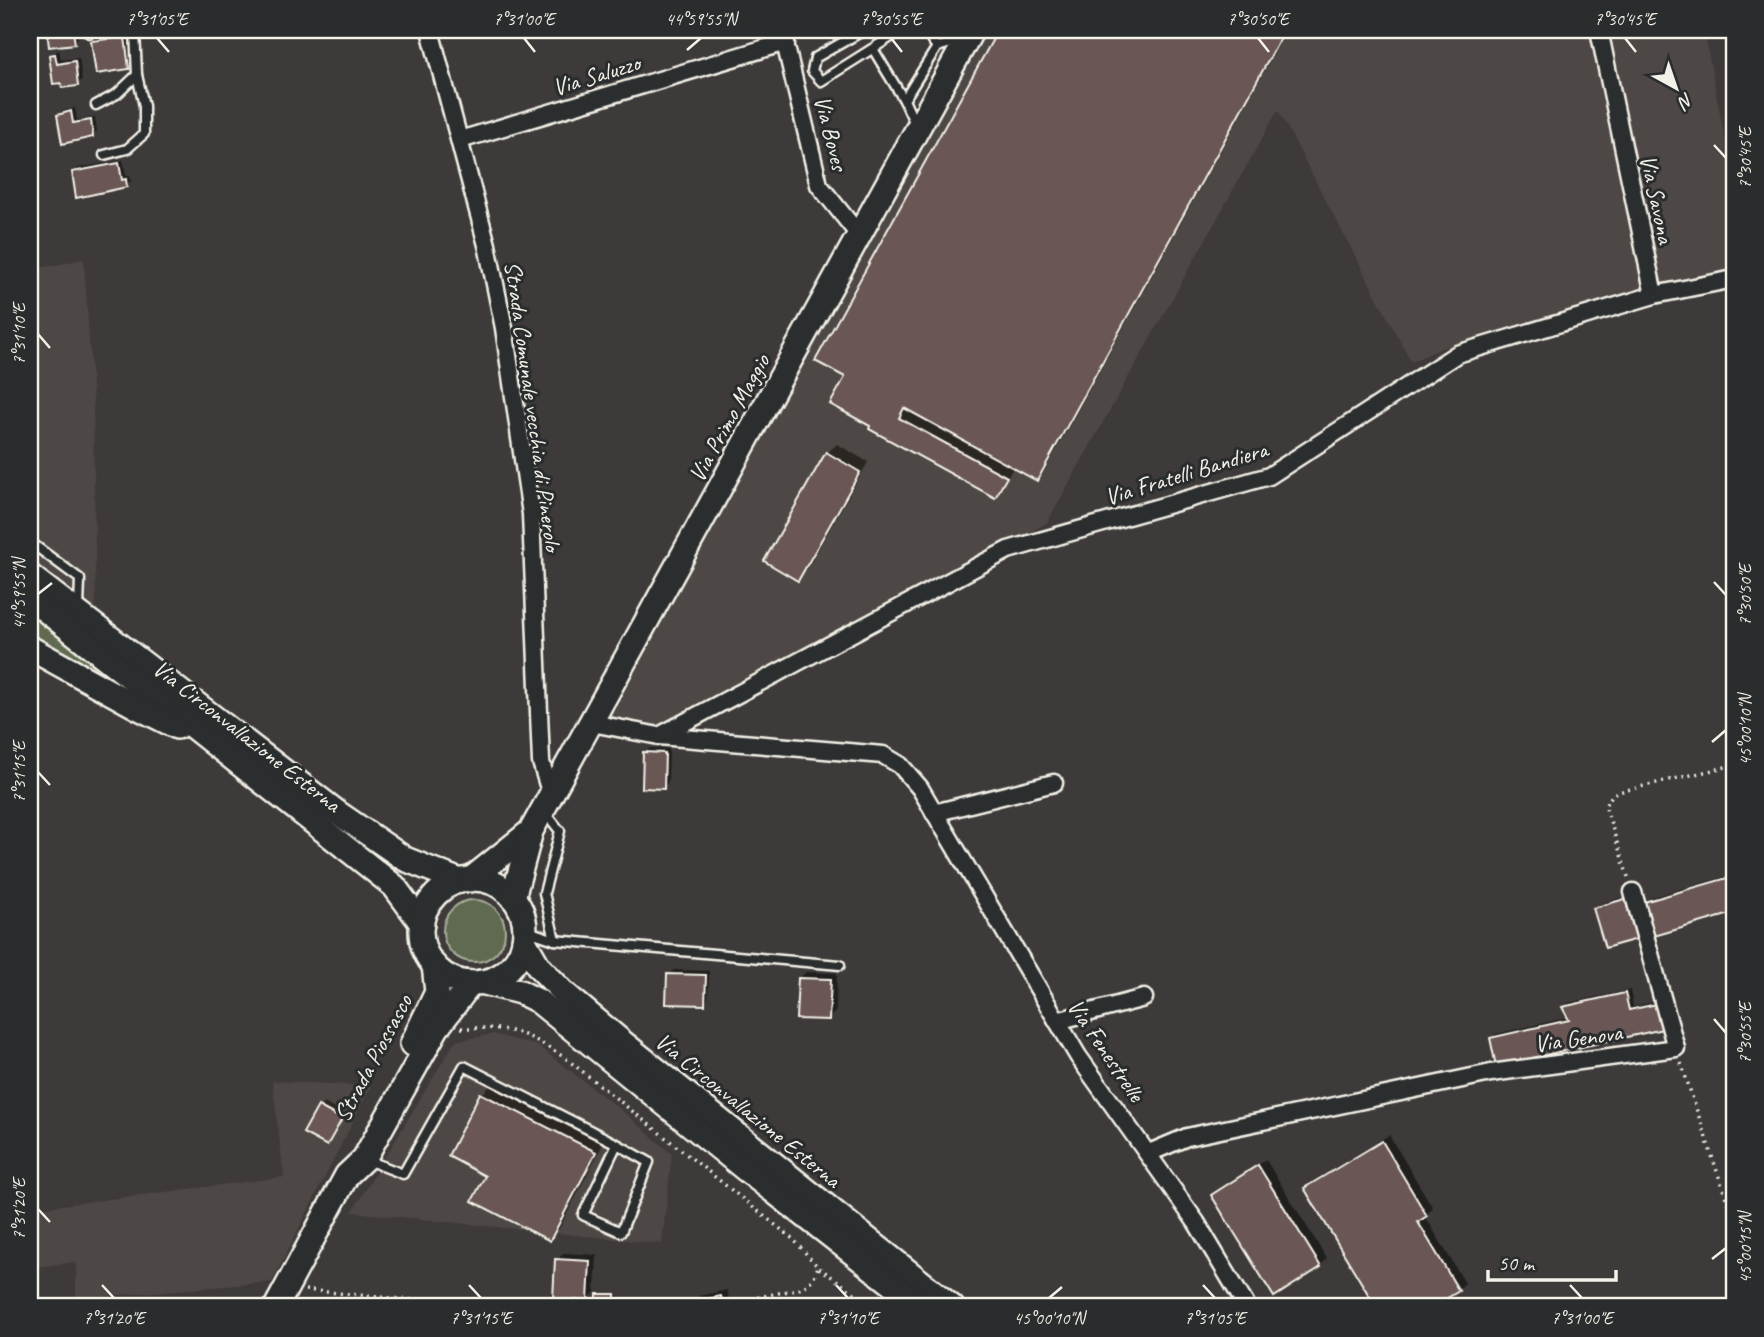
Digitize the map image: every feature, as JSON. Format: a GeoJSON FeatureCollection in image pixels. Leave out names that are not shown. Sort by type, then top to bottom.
{"type":"FeatureCollection","features":[{"type":"Feature","properties":{"kind":"main road","name":"Via Primo Maggio"},"geometry":{"type":"LineString","coordinates":[[513,898],[531,831],[970,34]]}},
{"type":"Feature","properties":{"kind":"main road","name":"Via Circonvallazione Esterna"},"geometry":{"type":"LineString","coordinates":[[30,576],[79,615],[327,832],[394,886],[422,925]]}},
{"type":"Feature","properties":{"kind":"main road","name":"Via Circonvallazione Esterna"},"geometry":{"type":"LineString","coordinates":[[30,598],[218,735],[405,859],[465,880]]}},
{"type":"Feature","properties":{"kind":"main road"},"geometry":{"type":"LineString","coordinates":[[30,648],[137,707],[218,735]]}},
{"type":"Feature","properties":{"kind":"main road","name":"Via Primo Maggio"},"geometry":{"type":"LineString","coordinates":[[465,880],[531,831]]}},
{"type":"Feature","properties":{"kind":"main road"},"geometry":{"type":"LineString","coordinates":[[465,880],[484,880],[498,885],[513,898],[522,913],[525,935],[521,953],[511,967],[500,975],[476,983],[449,977],[434,965],[422,940],[422,925],[428,907],[436,896],[448,886],[465,880]]}},
{"type":"Feature","properties":{"kind":"main road","name":"Via Circonvallazione Esterna"},"geometry":{"type":"LineString","coordinates":[[525,935],[539,967],[564,993],[951,1307]]}},
{"type":"Feature","properties":{"kind":"main road","name":"Strada Piossasco"},"geometry":{"type":"LineString","coordinates":[[356,1167],[350,1157],[424,1022],[437,992],[434,965]]}},
{"type":"Feature","properties":{"kind":"main road","name":"Via Circonvallazione Esterna"},"geometry":{"type":"LineString","coordinates":[[476,983],[520,992],[538,1001],[744,1169],[922,1307]]}},
{"type":"Feature","properties":{"kind":"main road","name":"Strada Piossasco"},"geometry":{"type":"LineString","coordinates":[[281,1298],[438,1028],[476,983]]}},
{"type":"Feature","properties":{"kind":"street","name":"Strada Comunale vecchia di Pinerolo"},"geometry":{"type":"LineString","coordinates":[[430,30],[487,245],[504,328],[531,514],[541,762],[547,802]]}},
{"type":"Feature","properties":{"kind":"street","name":"Via Savona"},"geometry":{"type":"LineString","coordinates":[[1599,30],[1654,295]]}},
{"type":"Feature","properties":{"kind":"street","name":"Via Saluzzo"},"geometry":{"type":"LineString","coordinates":[[460,140],[784,36]]}},
{"type":"Feature","properties":{"kind":"street","name":"Via Boves"},"geometry":{"type":"LineString","coordinates":[[784,36],[819,186],[859,235]]}},
{"type":"Feature","properties":{"kind":"street","name":"Via Fratelli Bandiera"},"geometry":{"type":"LineString","coordinates":[[659,736],[1008,550],[1269,476],[1457,354],[1654,295],[1734,279]]}},
{"type":"Feature","properties":{"kind":"street","name":"Via Fenestrelle"},"geometry":{"type":"LineString","coordinates":[[592,723],[659,736],[883,755],[900,765],[920,788],[1078,1056],[1196,1222],[1247,1307]]}},
{"type":"Feature","properties":{"kind":"street"},"geometry":{"type":"LineString","coordinates":[[934,813],[1054,783]]}},
{"type":"Feature","properties":{"kind":"street"},"geometry":{"type":"LineString","coordinates":[[1633,892],[1676,1048]]}},
{"type":"Feature","properties":{"kind":"street"},"geometry":{"type":"LineString","coordinates":[[1057,1021],[1144,998]]}},
{"type":"Feature","properties":{"kind":"street","name":"Via Genova"},"geometry":{"type":"LineString","coordinates":[[1149,1153],[1187,1137],[1491,1073],[1676,1048]]}},
{"type":"Feature","properties":{"kind":"lane"},"geometry":{"type":"LineString","coordinates":[[104,155],[127,149],[144,134],[144,106],[136,75],[135,30]]}},
{"type":"Feature","properties":{"kind":"lane"},"geometry":{"type":"LineString","coordinates":[[864,30],[815,58],[812,71],[821,81],[902,30]]}},
{"type":"Feature","properties":{"kind":"lane"},"geometry":{"type":"LineString","coordinates":[[924,30],[937,47]]}},
{"type":"Feature","properties":{"kind":"lane"},"geometry":{"type":"LineString","coordinates":[[904,100],[937,47],[970,34]]}},
{"type":"Feature","properties":{"kind":"lane"},"geometry":{"type":"LineString","coordinates":[[873,49],[904,100],[917,130]]}},
{"type":"Feature","properties":{"kind":"lane"},"geometry":{"type":"LineString","coordinates":[[96,105],[117,94],[136,75]]}},
{"type":"Feature","properties":{"kind":"lane"},"geometry":{"type":"LineString","coordinates":[[30,542],[80,579],[79,615]]}},
{"type":"Feature","properties":{"kind":"lane"},"geometry":{"type":"LineString","coordinates":[[547,802],[560,831],[544,893],[555,940]]}},
{"type":"Feature","properties":{"kind":"lane"},"geometry":{"type":"LineString","coordinates":[[525,935],[555,940],[840,965]]}},
{"type":"Feature","properties":{"kind":"lane"},"geometry":{"type":"LineString","coordinates":[[356,1167],[403,1174],[464,1066],[617,1144],[649,1162],[621,1232],[583,1214],[617,1144]]}},
{"type":"Feature","properties":{"kind":"path"},"geometry":{"type":"LineString","coordinates":[[1633,892],[1605,805],[1614,793],[1734,765]]}},
{"type":"Feature","properties":{"kind":"path"},"geometry":{"type":"LineString","coordinates":[[438,1028],[494,1027],[519,1031],[541,1042],[568,1060],[793,1239],[818,1267],[874,1307]]}},
{"type":"Feature","properties":{"kind":"path"},"geometry":{"type":"LineString","coordinates":[[1676,1048],[1734,1222]]}},
{"type":"Feature","properties":{"kind":"path"},"geometry":{"type":"LineString","coordinates":[[730,1303],[803,1288],[813,1279],[818,1267]]}},
{"type":"Feature","properties":{"kind":"path"},"geometry":{"type":"LineString","coordinates":[[281,1298],[489,1307]]}},
{"type":"Feature","properties":{"kind":"shaded area"},"geometry":{"type":"Polygon","coordinates":[[[972,30],[1704,30],[1734,186],[1734,274],[1442,348],[1411,362],[1278,110],[1047,523],[659,736],[592,723],[972,30]]]}},
{"type":"Feature","properties":{"kind":"shaded area"},"geometry":{"type":"Polygon","coordinates":[[[84,259],[93,399],[96,614],[30,564],[30,270],[84,259]]]}},
{"type":"Feature","properties":{"kind":"shaded area"},"geometry":{"type":"Polygon","coordinates":[[[494,1034],[538,1046],[625,1113],[672,1154],[662,1244],[352,1212],[455,1041],[494,1034]]]}},
{"type":"Feature","properties":{"kind":"shaded area"},"geometry":{"type":"Polygon","coordinates":[[[272,1081],[371,1086],[272,1282],[76,1299],[76,1262],[30,1268],[30,1209],[284,1177],[272,1081]]]}},
{"type":"Feature","properties":{"kind":"green space"},"geometry":{"type":"Polygon","coordinates":[[[30,611],[125,686],[30,634],[30,611]]]}},
{"type":"Feature","properties":{"kind":"green space"},"geometry":{"type":"Polygon","coordinates":[[[468,900],[480,900],[496,909],[503,919],[503,943],[496,953],[480,962],[468,962],[457,957],[448,948],[443,937],[443,925],[448,914],[457,905],[468,900]]]}},
{"type":"Feature","properties":{"kind":"building"},"geometry":{"type":"Polygon","coordinates":[[[47,30],[73,30],[75,44],[49,47],[47,30]]]}},
{"type":"Feature","properties":{"kind":"building"},"geometry":{"type":"Polygon","coordinates":[[[998,30],[1285,30],[1037,481],[904,408],[899,418],[1007,477],[995,498],[869,429],[870,426],[830,404],[845,377],[815,361],[998,30]]]}},
{"type":"Feature","properties":{"kind":"building"},"geometry":{"type":"Polygon","coordinates":[[[125,37],[129,69],[96,74],[91,41],[125,37]]]}},
{"type":"Feature","properties":{"kind":"building"},"geometry":{"type":"Polygon","coordinates":[[[55,54],[57,64],[75,61],[78,86],[62,88],[61,83],[53,84],[49,55],[55,54]]]}},
{"type":"Feature","properties":{"kind":"building"},"geometry":{"type":"Polygon","coordinates":[[[71,111],[73,123],[91,120],[93,137],[62,144],[57,115],[71,111]]]}},
{"type":"Feature","properties":{"kind":"building"},"geometry":{"type":"Polygon","coordinates":[[[119,163],[122,180],[126,179],[127,187],[76,198],[72,172],[119,163]]]}},
{"type":"Feature","properties":{"kind":"building"},"geometry":{"type":"Polygon","coordinates":[[[826,452],[860,472],[798,581],[764,561],[826,452]]]}},
{"type":"Feature","properties":{"kind":"building"},"geometry":{"type":"Polygon","coordinates":[[[643,752],[665,753],[664,789],[642,788],[643,752]]]}},
{"type":"Feature","properties":{"kind":"building"},"geometry":{"type":"Polygon","coordinates":[[[1734,876],[1734,913],[1654,936],[1644,902],[1734,876]]]}},
{"type":"Feature","properties":{"kind":"building"},"geometry":{"type":"Polygon","coordinates":[[[1625,899],[1637,939],[1605,948],[1593,908],[1625,899]]]}},
{"type":"Feature","properties":{"kind":"building"},"geometry":{"type":"Polygon","coordinates":[[[667,974],[706,975],[705,1005],[666,1004],[667,974]]]}},
{"type":"Feature","properties":{"kind":"building"},"geometry":{"type":"Polygon","coordinates":[[[798,978],[831,979],[829,1020],[796,1019],[798,978]]]}},
{"type":"Feature","properties":{"kind":"building"},"geometry":{"type":"Polygon","coordinates":[[[1625,993],[1629,1010],[1657,1004],[1663,1029],[1496,1066],[1490,1038],[1569,1020],[1562,1007],[1625,993]]]}},
{"type":"Feature","properties":{"kind":"building"},"geometry":{"type":"Polygon","coordinates":[[[480,1093],[596,1152],[550,1241],[472,1201],[485,1176],[448,1156],[480,1093]]]}},
{"type":"Feature","properties":{"kind":"building"},"geometry":{"type":"Polygon","coordinates":[[[318,1106],[342,1119],[327,1146],[303,1133],[318,1106]]]}},
{"type":"Feature","properties":{"kind":"building"},"geometry":{"type":"Polygon","coordinates":[[[1382,1141],[1427,1216],[1418,1222],[1459,1291],[1432,1307],[1376,1307],[1304,1188],[1382,1141]]]}},
{"type":"Feature","properties":{"kind":"building"},"geometry":{"type":"Polygon","coordinates":[[[1258,1165],[1321,1267],[1274,1297],[1211,1195],[1258,1165]]]}},
{"type":"Feature","properties":{"kind":"building"},"geometry":{"type":"Polygon","coordinates":[[[555,1259],[590,1261],[588,1301],[553,1299],[555,1259]]]}},
{"type":"Feature","properties":{"kind":"building"},"geometry":{"type":"Polygon","coordinates":[[[597,1294],[615,1294],[615,1307],[597,1307],[597,1294]]]}},
{"type":"Feature","properties":{"kind":"building"},"geometry":{"type":"Polygon","coordinates":[[[721,1296],[723,1307],[691,1307],[690,1303],[721,1296]]]}}]}
